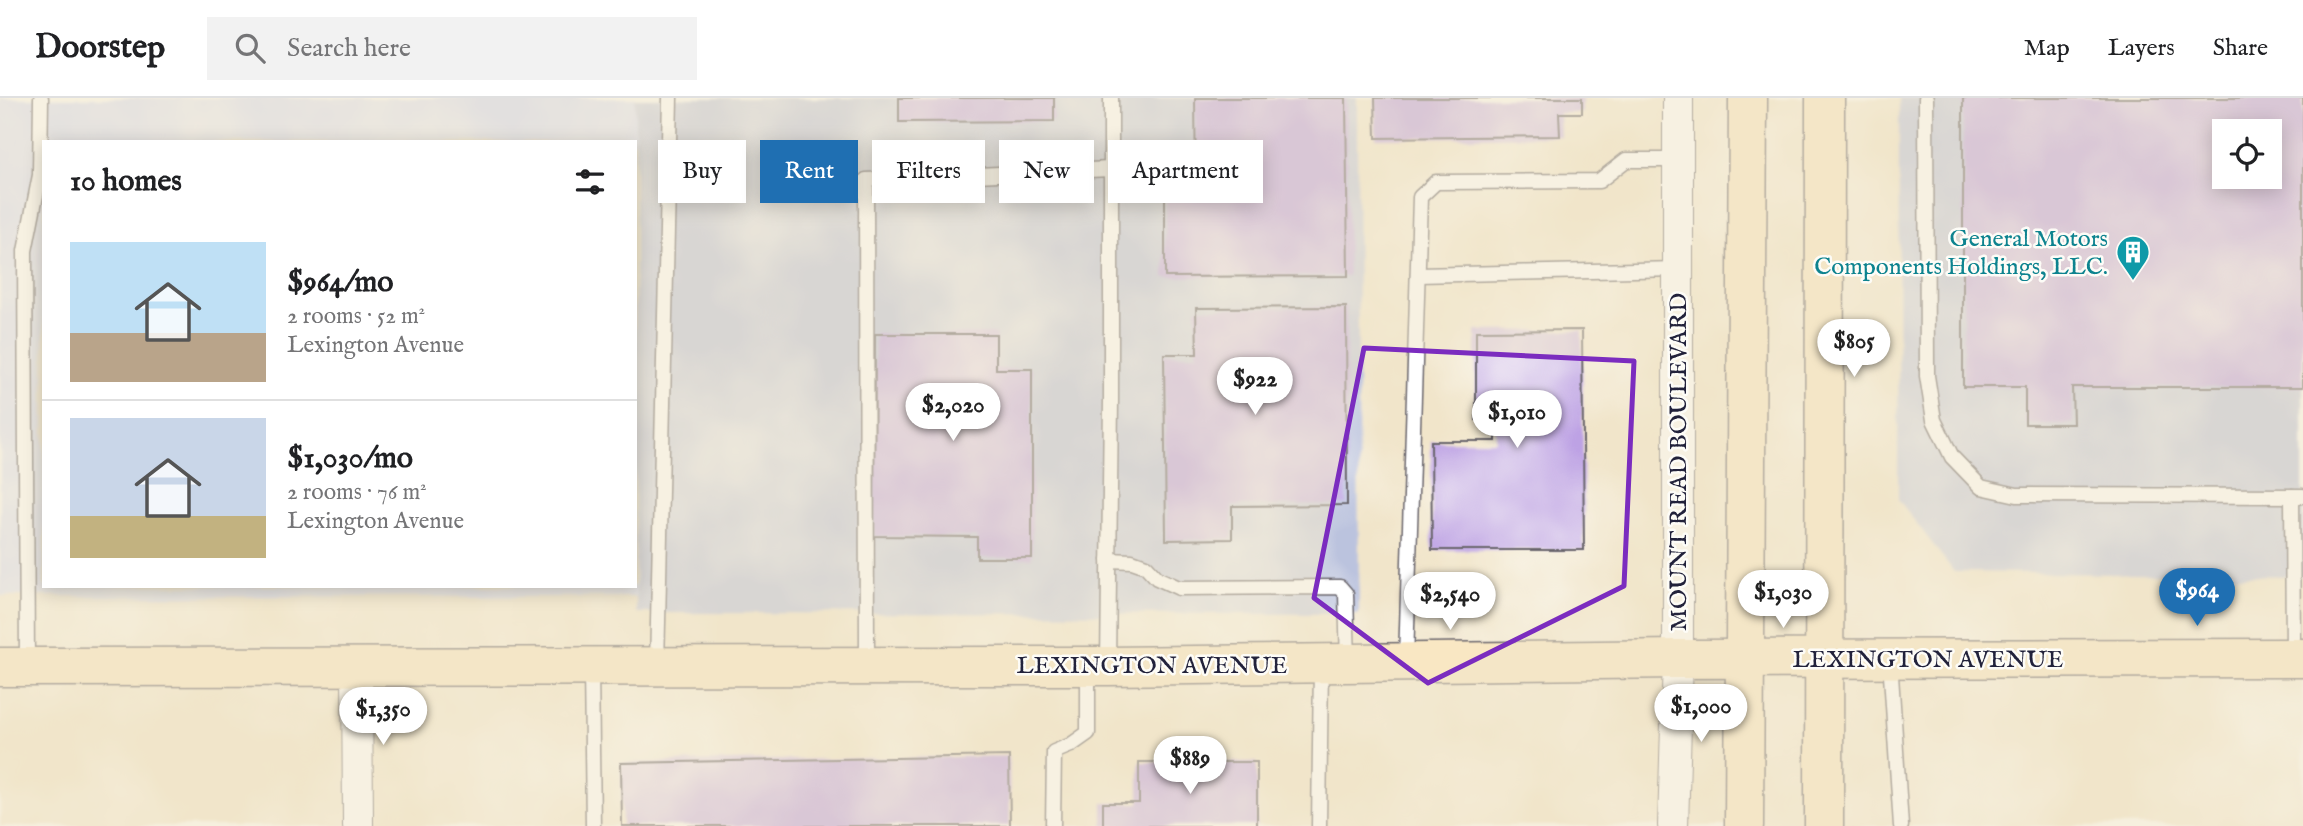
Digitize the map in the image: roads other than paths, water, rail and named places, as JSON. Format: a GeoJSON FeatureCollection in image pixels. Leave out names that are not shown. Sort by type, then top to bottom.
{"type":"FeatureCollection","features":[{"type":"Feature","properties":{"kind":"main road"},"geometry":{"type":"LineString","coordinates":[[1744,826],[1748,98]]}},
{"type":"Feature","properties":{"kind":"main road"},"geometry":{"type":"LineString","coordinates":[[1824,826],[1825,98]]}},
{"type":"Feature","properties":{"kind":"main road","name":"LEXINGTON AVENUE"},"geometry":{"type":"LineString","coordinates":[[13,667],[591,668],[1098,666],[1678,659],[2298,658]]}},
{"type":"Feature","properties":{"kind":"street","name":"MOUNT READ BOULEVARD"},"geometry":{"type":"LineString","coordinates":[[1672,826],[1678,659],[1678,98]]}},
{"type":"Feature","properties":{"kind":"street"},"geometry":{"type":"LineString","coordinates":[[357,668],[358,826]]}},
{"type":"Feature","properties":{"kind":"lane"},"geometry":{"type":"LineString","coordinates":[[13,667],[25,251],[40,175],[41,98]]}},
{"type":"Feature","properties":{"kind":"lane"},"geometry":{"type":"LineString","coordinates":[[657,667],[670,98]]}},
{"type":"Feature","properties":{"kind":"lane"},"geometry":{"type":"LineString","coordinates":[[1111,98],[1111,140]]}},
{"type":"Feature","properties":{"kind":"lane"},"geometry":{"type":"LineString","coordinates":[[1926,98],[1927,376],[1934,419],[1952,457],[1981,487],[2017,495],[2297,496],[2298,658]]}},
{"type":"Feature","properties":{"kind":"lane"},"geometry":{"type":"LineString","coordinates":[[1406,663],[1420,197],[1436,182],[1600,181],[1626,160],[1678,160]]}},
{"type":"Feature","properties":{"kind":"lane"},"geometry":{"type":"LineString","coordinates":[[867,666],[866,180],[1108,169]]}},
{"type":"Feature","properties":{"kind":"lane"},"geometry":{"type":"LineString","coordinates":[[1053,826],[1054,752],[1071,745],[1088,733],[1109,560],[1111,203]]}},
{"type":"Feature","properties":{"kind":"lane"},"geometry":{"type":"LineString","coordinates":[[1418,275],[1678,270]]}},
{"type":"Feature","properties":{"kind":"lane"},"geometry":{"type":"LineString","coordinates":[[1109,560],[1132,561],[1146,566],[1157,578],[1179,588],[1340,587],[1346,594],[1335,664],[1319,826]]}},
{"type":"Feature","properties":{"kind":"lane"},"geometry":{"type":"LineString","coordinates":[[1890,659],[1901,826]]}},
{"type":"Feature","properties":{"kind":"lane"},"geometry":{"type":"LineString","coordinates":[[591,668],[593,826]]}},
{"type":"Feature","properties":{"kind":"place","name":"General Motors Components Holdings, LLC."},"geometry":{"type":"Point","coordinates":[2133,282]}}]}
